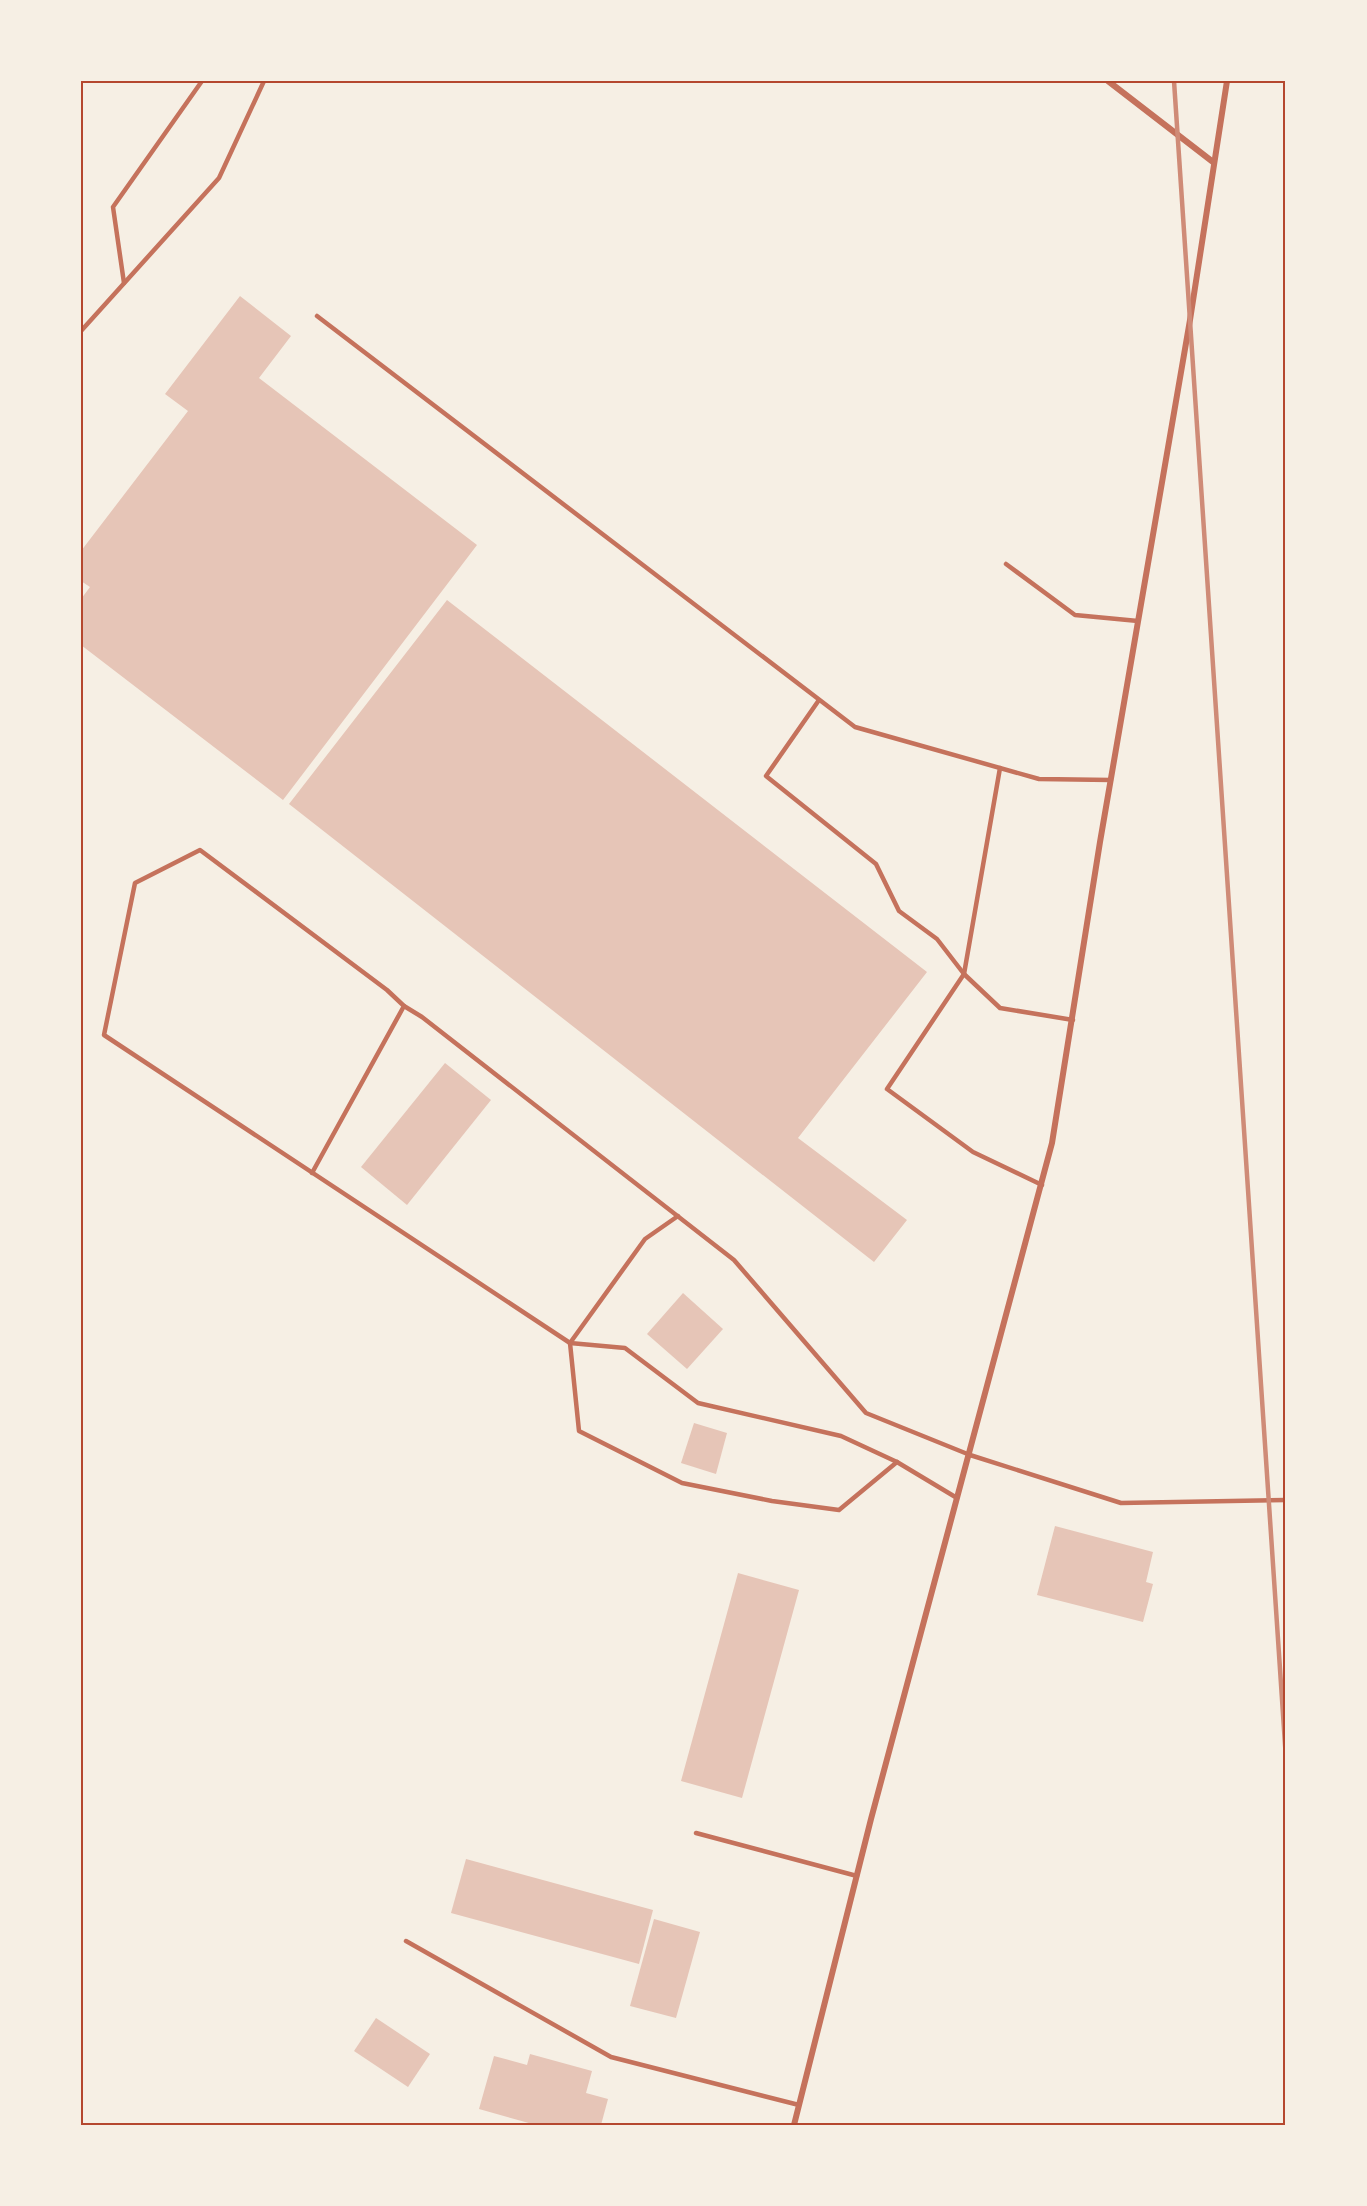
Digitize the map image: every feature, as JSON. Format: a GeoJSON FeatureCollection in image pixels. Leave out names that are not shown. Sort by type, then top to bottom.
{"type":"FeatureCollection","features":[{"type":"Feature","properties":{"kind":"street"},"geometry":{"type":"LineString","coordinates":[[794,2125],[857,1875],[1052,1143],[1111,780],[1192,309],[1227,81]]}},
{"type":"Feature","properties":{"kind":"street"},"geometry":{"type":"LineString","coordinates":[[1110,82],[1213,162]]}},
{"type":"Feature","properties":{"kind":"lane"},"geometry":{"type":"LineString","coordinates":[[124,283],[112,207],[202,81]]}},
{"type":"Feature","properties":{"kind":"lane"},"geometry":{"type":"LineString","coordinates":[[81,331],[219,178],[264,81]]}},
{"type":"Feature","properties":{"kind":"lane"},"geometry":{"type":"LineString","coordinates":[[317,316],[855,728],[1039,778],[1111,780]]}},
{"type":"Feature","properties":{"kind":"lane"},"geometry":{"type":"LineString","coordinates":[[1006,564],[1075,615],[1138,621]]}},
{"type":"Feature","properties":{"kind":"lane"},"geometry":{"type":"LineString","coordinates":[[819,700],[766,776],[876,864],[899,911],[937,939],[964,974],[1000,1008],[1073,1020]]}},
{"type":"Feature","properties":{"kind":"lane"},"geometry":{"type":"LineString","coordinates":[[1000,768],[964,974],[887,1089],[973,1152],[1042,1185]]}},
{"type":"Feature","properties":{"kind":"lane"},"geometry":{"type":"LineString","coordinates":[[957,1498],[897,1462],[841,1436],[698,1403],[625,1348],[570,1343],[104,1035],[135,883],[200,850],[387,990],[404,1006],[422,1017],[734,1260],[867,1413],[970,1455],[1121,1503],[1286,1500]]}},
{"type":"Feature","properties":{"kind":"lane"},"geometry":{"type":"LineString","coordinates":[[312,1173],[404,1006]]}},
{"type":"Feature","properties":{"kind":"lane"},"geometry":{"type":"LineString","coordinates":[[678,1216],[645,1239],[570,1343],[579,1431],[682,1483],[772,1501],[839,1510],[897,1462]]}},
{"type":"Feature","properties":{"kind":"lane"},"geometry":{"type":"LineString","coordinates":[[696,1833],[857,1875]]}},
{"type":"Feature","properties":{"kind":"lane"},"geometry":{"type":"LineString","coordinates":[[406,1941],[610,2057],[799,2105]]}},
{"type":"Feature","properties":{"kind":"building"},"geometry":{"type":"Polygon","coordinates":[[[240,296],[291,336],[259,378],[477,545],[283,800],[81,645],[81,599],[90,587],[81,581],[81,551],[188,411],[165,394],[240,296]]]}},
{"type":"Feature","properties":{"kind":"building"},"geometry":{"type":"Polygon","coordinates":[[[447,600],[927,972],[798,1138],[907,1220],[874,1262],[289,804],[447,600]]]}},
{"type":"Feature","properties":{"kind":"building"},"geometry":{"type":"Polygon","coordinates":[[[445,1063],[491,1100],[407,1205],[361,1167],[445,1063]]]}},
{"type":"Feature","properties":{"kind":"building"},"geometry":{"type":"Polygon","coordinates":[[[683,1293],[723,1329],[687,1369],[647,1334],[683,1293]]]}},
{"type":"Feature","properties":{"kind":"building"},"geometry":{"type":"Polygon","coordinates":[[[694,1423],[727,1433],[716,1474],[681,1463],[694,1423]]]}},
{"type":"Feature","properties":{"kind":"building"},"geometry":{"type":"Polygon","coordinates":[[[1055,1526],[1153,1552],[1146,1582],[1153,1584],[1143,1622],[1037,1595],[1055,1526]]]}},
{"type":"Feature","properties":{"kind":"building"},"geometry":{"type":"Polygon","coordinates":[[[738,1573],[799,1590],[742,1798],[681,1781],[738,1573]]]}},
{"type":"Feature","properties":{"kind":"building"},"geometry":{"type":"Polygon","coordinates":[[[466,1859],[653,1910],[639,1964],[451,1913],[466,1859]]]}},
{"type":"Feature","properties":{"kind":"building"},"geometry":{"type":"Polygon","coordinates":[[[654,1919],[700,1932],[676,2018],[630,2006],[654,1919]]]}},
{"type":"Feature","properties":{"kind":"building"},"geometry":{"type":"Polygon","coordinates":[[[376,2018],[430,2054],[408,2087],[354,2051],[376,2018]]]}},
{"type":"Feature","properties":{"kind":"building"},"geometry":{"type":"Polygon","coordinates":[[[530,2054],[592,2071],[586,2093],[608,2099],[601,2125],[536,2125],[479,2109],[494,2056],[527,2065],[530,2054]]]}},
{"type":"Feature","properties":{"kind":"railway"},"geometry":{"type":"LineString","coordinates":[[1174,81],[1286,1759]]}}]}
